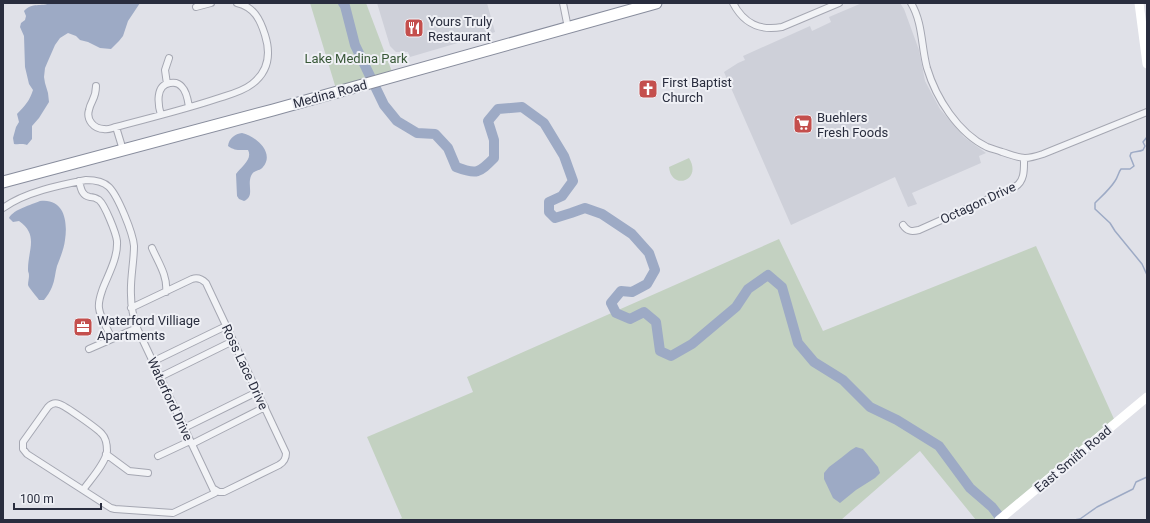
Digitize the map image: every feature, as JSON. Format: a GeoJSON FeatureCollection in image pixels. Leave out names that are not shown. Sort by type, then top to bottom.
{"type":"FeatureCollection","features":[{"type":"Feature","properties":{"kind":"highway","name":"Medina Road"},"geometry":{"type":"LineString","coordinates":[[3,182],[356,87],[656,3]]}},
{"type":"Feature","properties":{"kind":"street"},"geometry":{"type":"LineString","coordinates":[[196,7],[211,3]]}},
{"type":"Feature","properties":{"kind":"street"},"geometry":{"type":"LineString","coordinates":[[96,86],[96,92],[88,112],[88,118],[94,126],[102,129],[116,127],[216,99],[236,92],[252,84],[263,72],[269,57],[269,45],[263,26],[255,13],[242,4],[237,3]]}},
{"type":"Feature","properties":{"kind":"street"},"geometry":{"type":"LineString","coordinates":[[563,3],[568,28]]}},
{"type":"Feature","properties":{"kind":"street"},"geometry":{"type":"LineString","coordinates":[[733,3],[741,15],[750,23],[759,27],[773,29],[782,27],[839,3]]}},
{"type":"Feature","properties":{"kind":"street"},"geometry":{"type":"LineString","coordinates":[[911,3],[918,16],[924,55],[934,88],[945,108],[969,134],[987,147],[1024,158],[1043,154],[1147,112]]}},
{"type":"Feature","properties":{"kind":"street"},"geometry":{"type":"LineString","coordinates":[[1139,3],[1147,64]]}},
{"type":"Feature","properties":{"kind":"street"},"geometry":{"type":"LineString","coordinates":[[167,84],[165,70],[169,58]]}},
{"type":"Feature","properties":{"kind":"street"},"geometry":{"type":"LineString","coordinates":[[161,115],[158,102],[159,96],[161,89],[167,84],[175,83],[183,87],[189,107]]}},
{"type":"Feature","properties":{"kind":"street"},"geometry":{"type":"LineString","coordinates":[[116,127],[123,150]]}},
{"type":"Feature","properties":{"kind":"street","name":"Octagon Drive"},"geometry":{"type":"LineString","coordinates":[[903,225],[906,230],[918,230],[1015,187],[1022,179],[1024,158]]}},
{"type":"Feature","properties":{"kind":"street","name":"Waterford Drive"},"geometry":{"type":"LineString","coordinates":[[3,208],[15,200],[26,196],[79,181],[93,180],[105,184],[114,193],[130,229],[134,247],[130,294],[137,328],[213,488]]}},
{"type":"Feature","properties":{"kind":"street"},"geometry":{"type":"LineString","coordinates":[[79,181],[84,194],[95,197],[102,202],[116,234],[117,250],[100,296],[98,306],[112,339]]}},
{"type":"Feature","properties":{"kind":"street"},"geometry":{"type":"LineString","coordinates":[[132,308],[166,292],[165,276],[152,248]]}},
{"type":"Feature","properties":{"kind":"street","name":"Ross Lace Drive"},"geometry":{"type":"LineString","coordinates":[[166,292],[192,279],[200,278],[206,283],[286,453],[285,461],[281,464],[224,492],[219,492],[213,488]]}},
{"type":"Feature","properties":{"kind":"street"},"geometry":{"type":"LineString","coordinates":[[152,362],[226,326]]}},
{"type":"Feature","properties":{"kind":"street"},"geometry":{"type":"LineString","coordinates":[[89,349],[137,328]]}},
{"type":"Feature","properties":{"kind":"street"},"geometry":{"type":"LineString","coordinates":[[160,377],[233,341]]}},
{"type":"Feature","properties":{"kind":"street"},"geometry":{"type":"LineString","coordinates":[[184,428],[257,392]]}},
{"type":"Feature","properties":{"kind":"street","name":"East Smith Road"},"geometry":{"type":"LineString","coordinates":[[1003,517],[1147,397]]}},
{"type":"Feature","properties":{"kind":"street"},"geometry":{"type":"LineString","coordinates":[[83,490],[104,460],[106,454],[106,443],[101,433],[61,404],[53,404],[48,408],[23,442],[23,449],[27,454],[83,490],[111,508],[174,513],[215,493],[213,488]]}},
{"type":"Feature","properties":{"kind":"street"},"geometry":{"type":"LineString","coordinates":[[158,456],[264,408]]}},
{"type":"Feature","properties":{"kind":"street"},"geometry":{"type":"LineString","coordinates":[[106,454],[129,471],[148,473]]}},
{"type":"Feature","properties":{"kind":"shaded area"},"geometry":{"type":"Polygon","coordinates":[[[377,3],[487,3],[495,32],[410,57],[408,52],[396,52],[390,46],[377,3]]]}},
{"type":"Feature","properties":{"kind":"shaded area"},"geometry":{"type":"Polygon","coordinates":[[[862,3],[900,3],[904,9],[919,50],[925,81],[940,109],[964,137],[986,153],[979,156],[981,163],[912,193],[917,204],[908,207],[895,177],[791,225],[724,72],[745,60],[743,56],[810,26],[812,31],[831,22],[829,17],[862,3]]]}},
{"type":"Feature","properties":{"kind":"green space","name":"Lake Medina Park"},"geometry":{"type":"Polygon","coordinates":[[[310,3],[366,3],[394,77],[337,92],[310,3]]]}},
{"type":"Feature","properties":{"kind":"green space"},"geometry":{"type":"Polygon","coordinates":[[[689,158],[692,166],[692,172],[689,177],[680,181],[675,179],[671,174],[669,167],[689,158]]]}},
{"type":"Feature","properties":{"kind":"green space"},"geometry":{"type":"Polygon","coordinates":[[[779,239],[823,331],[1036,246],[1114,419],[992,520],[976,520],[920,451],[841,520],[397,520],[402,518],[367,437],[473,392],[467,377],[779,239]]]}},
{"type":"Feature","properties":{"kind":"water"},"geometry":{"type":"Polygon","coordinates":[[[51,3],[140,3],[128,21],[123,36],[111,49],[100,48],[80,40],[76,36],[68,33],[60,38],[55,45],[45,68],[44,77],[49,102],[32,126],[32,139],[27,145],[14,144],[13,138],[19,122],[17,114],[27,103],[33,90],[29,84],[25,67],[24,36],[20,27],[26,16],[24,11],[33,6],[51,3]]]}},
{"type":"Feature","properties":{"kind":"water"},"geometry":{"type":"Polygon","coordinates":[[[242,133],[258,141],[267,156],[263,167],[254,172],[251,176],[250,194],[244,201],[239,199],[237,196],[236,174],[248,160],[249,153],[248,150],[230,148],[228,146],[233,137],[242,133]]]}},
{"type":"Feature","properties":{"kind":"water"},"geometry":{"type":"Polygon","coordinates":[[[40,201],[48,201],[59,207],[63,212],[66,225],[62,253],[57,266],[54,282],[44,300],[39,300],[28,285],[28,262],[31,243],[29,232],[19,221],[13,222],[9,218],[15,212],[40,201]]]}},
{"type":"Feature","properties":{"kind":"water"},"geometry":{"type":"Polygon","coordinates":[[[856,447],[863,449],[878,467],[880,473],[840,503],[833,498],[824,479],[824,473],[829,467],[856,447]]]}},
{"type":"Feature","properties":{"kind":"waterway"},"geometry":{"type":"LineString","coordinates":[[343,3],[355,45],[384,105],[397,121],[417,133],[435,134],[448,148],[456,167],[473,172],[481,170],[494,158],[494,140],[488,121],[498,109],[522,107],[544,123],[564,156],[573,181],[562,196],[549,202],[549,212],[555,218],[585,208],[602,214],[632,234],[649,253],[655,270],[647,284],[632,292],[621,291],[611,303],[616,313],[630,319],[644,312],[656,322],[660,351],[671,356],[692,344],[736,307],[748,289],[768,275],[782,287],[798,343],[814,362],[843,380],[870,407],[897,420],[939,446],[970,488],[992,507],[1002,520]]}},
{"type":"Feature","properties":{"kind":"waterway"},"geometry":{"type":"LineString","coordinates":[[1147,137],[1143,142],[1145,146],[1143,150],[1131,153],[1130,156],[1134,166],[1130,169],[1121,169],[1113,184],[1095,203],[1095,209],[1110,223],[1142,264],[1147,275]]}},
{"type":"Feature","properties":{"kind":"waterway"},"geometry":{"type":"LineString","coordinates":[[1074,520],[1080,519],[1097,507],[1133,489],[1136,482],[1147,477]]}},
{"type":"Feature","properties":{"kind":"place","name":"Yours Truly Restaurant"},"geometry":{"type":"Point","coordinates":[414,28]}},
{"type":"Feature","properties":{"kind":"place","name":"First Baptist Church"},"geometry":{"type":"Point","coordinates":[648,89]}},
{"type":"Feature","properties":{"kind":"place","name":"Buehlers Fresh Foods"},"geometry":{"type":"Point","coordinates":[803,124]}},
{"type":"Feature","properties":{"kind":"place","name":"Waterford Villiage Apartments"},"geometry":{"type":"Point","coordinates":[83,327]}}]}
